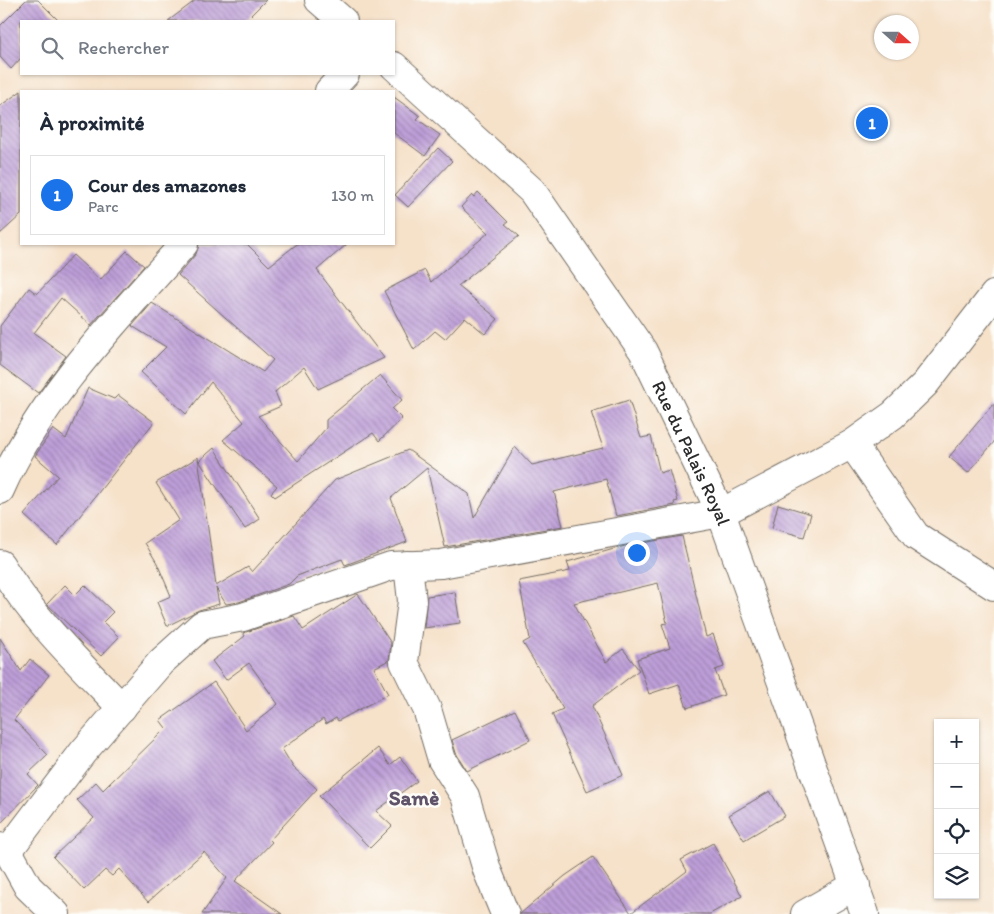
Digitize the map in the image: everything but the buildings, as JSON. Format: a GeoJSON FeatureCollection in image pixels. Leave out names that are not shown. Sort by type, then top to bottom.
{"type":"FeatureCollection","features":[{"type":"Feature","properties":{"kind":"street"},"geometry":{"type":"LineString","coordinates":[[320,0],[342,20]]}},
{"type":"Feature","properties":{"kind":"street","name":"Rue du Palais Royal"},"geometry":{"type":"LineString","coordinates":[[395,67],[532,191],[643,351],[721,513],[865,914]]}},
{"type":"Feature","properties":{"kind":"street"},"geometry":{"type":"LineString","coordinates":[[330,90],[345,75]]}},
{"type":"Feature","properties":{"kind":"street"},"geometry":{"type":"LineString","coordinates":[[0,490],[13,459],[66,381],[183,245]]}},
{"type":"Feature","properties":{"kind":"street"},"geometry":{"type":"LineString","coordinates":[[56,914],[28,887],[4,849],[83,752],[161,662],[202,625],[243,617],[391,566],[441,564],[721,513],[852,444],[893,416],[924,384],[994,295]]}},
{"type":"Feature","properties":{"kind":"street"},"geometry":{"type":"LineString","coordinates":[[852,444],[916,536],[994,586]]}},
{"type":"Feature","properties":{"kind":"street"},"geometry":{"type":"LineString","coordinates":[[0,564],[12,584],[48,629],[122,708]]}},
{"type":"Feature","properties":{"kind":"street"},"geometry":{"type":"LineString","coordinates":[[408,565],[412,601],[404,662],[427,709],[442,760],[465,796],[487,870],[505,914]]}},
{"type":"Feature","properties":{"kind":"street"},"geometry":{"type":"LineString","coordinates":[[805,914],[856,885]]}},
{"type":"Feature","properties":{"kind":"place","name":"Cour des amazones"},"geometry":{"type":"Point","coordinates":[872,123]}},
{"type":"Feature","properties":{"kind":"district","name":"Samè"},"geometry":{"type":"Point","coordinates":[414,797]}}]}
